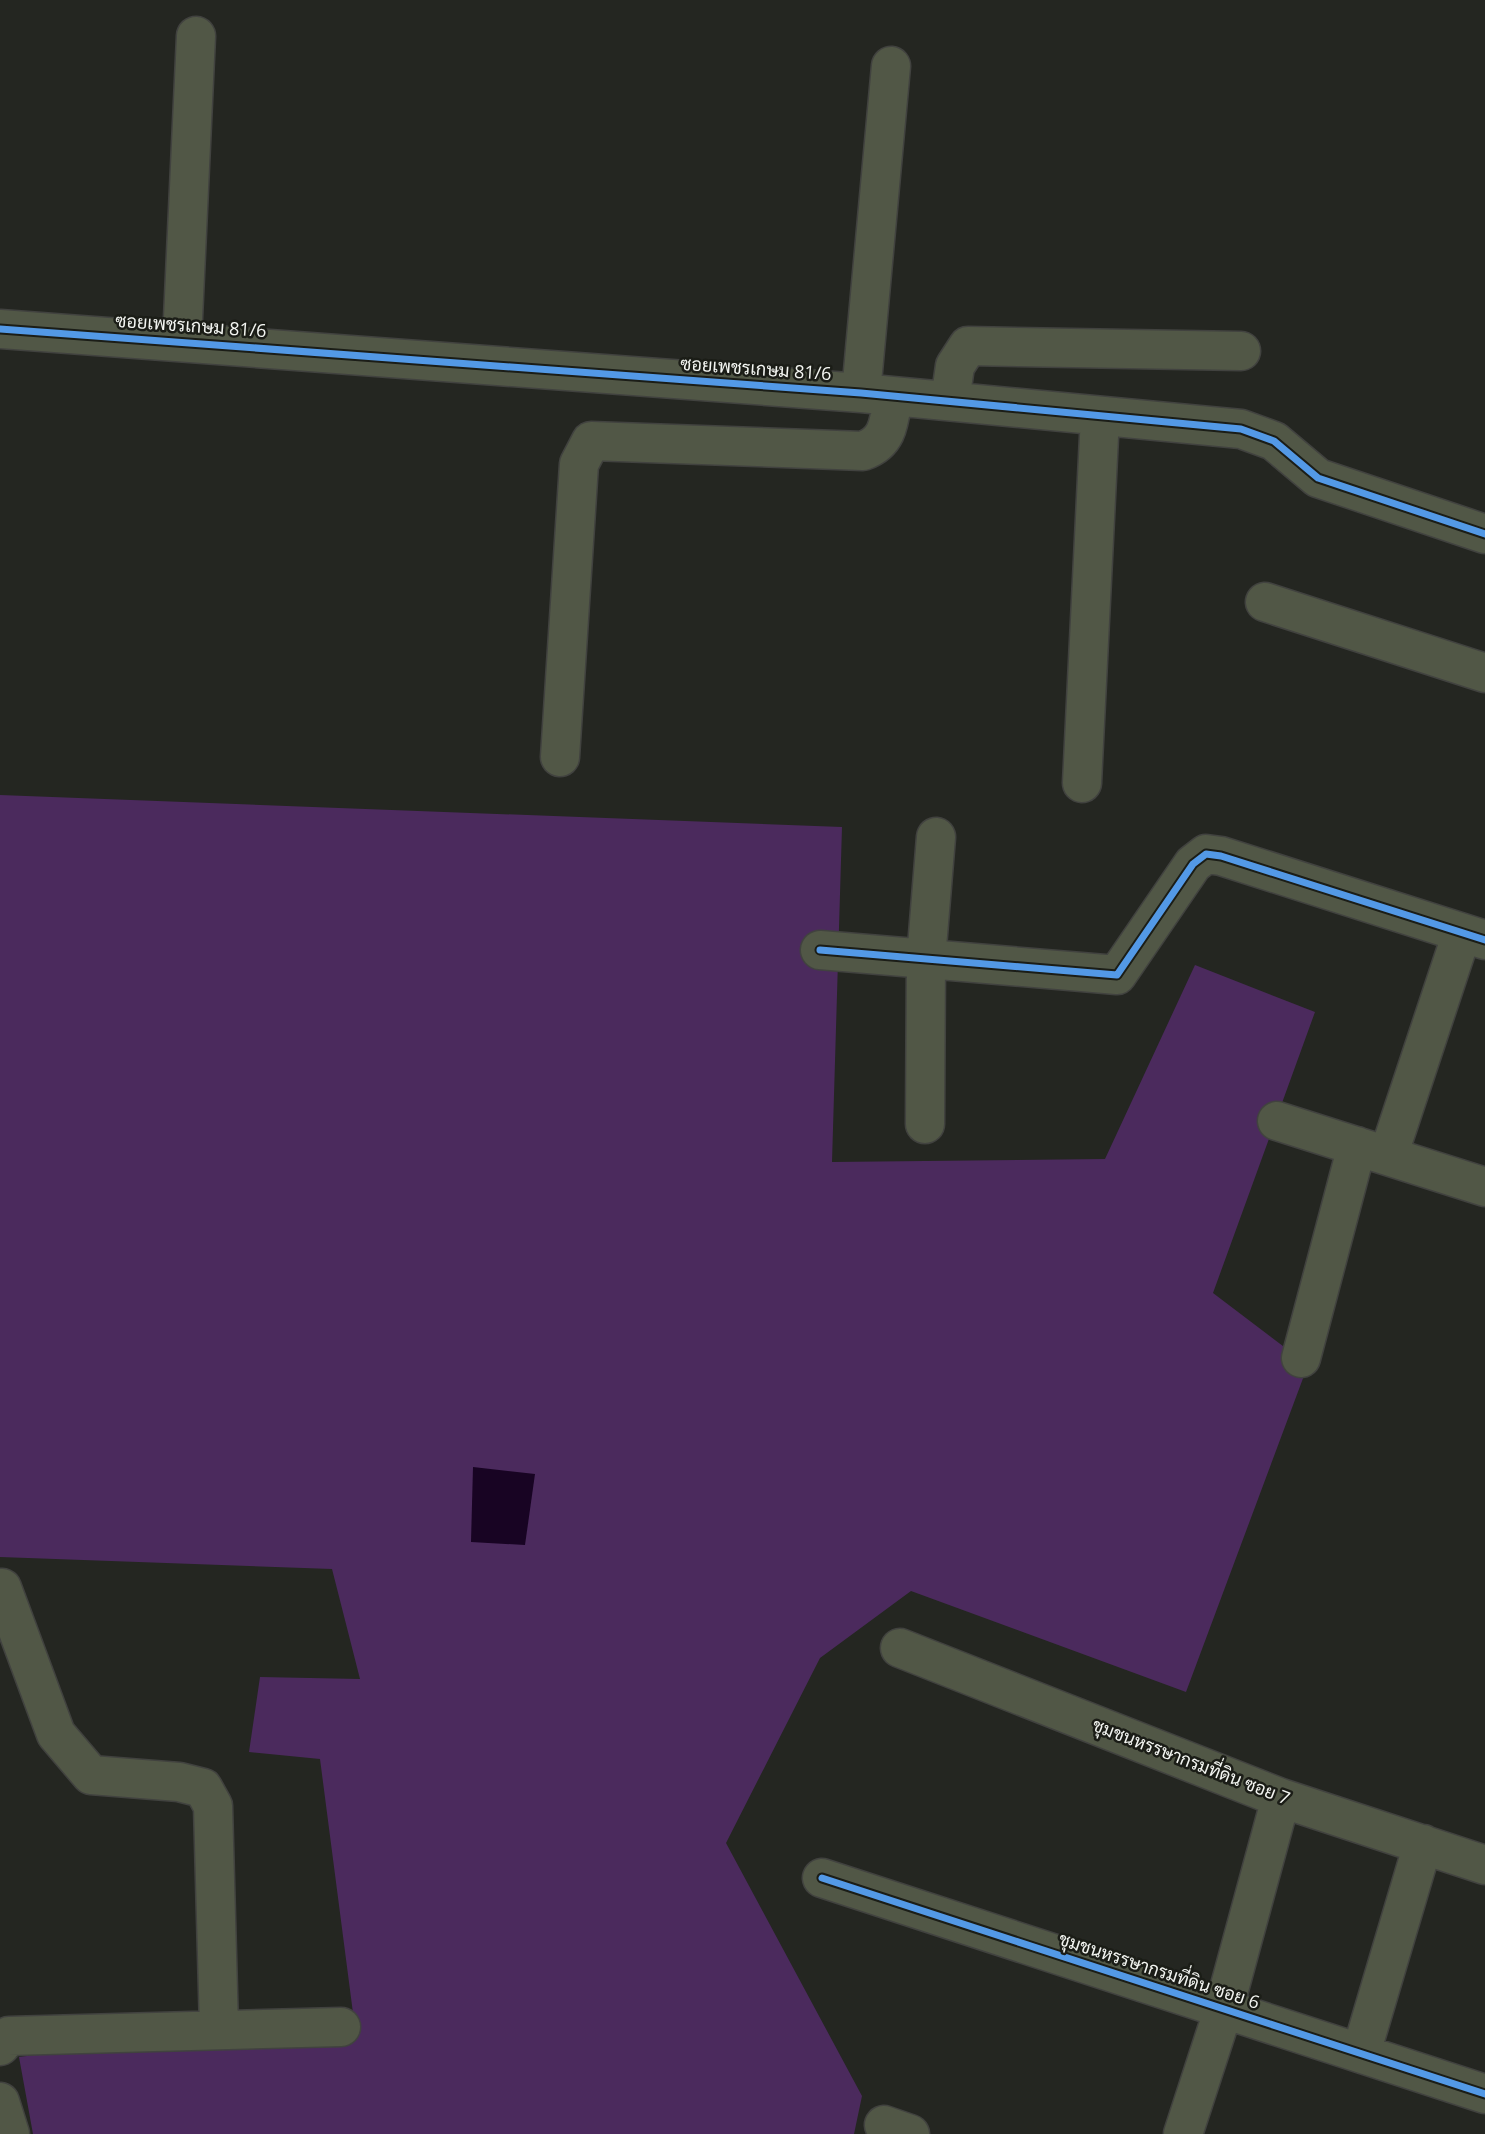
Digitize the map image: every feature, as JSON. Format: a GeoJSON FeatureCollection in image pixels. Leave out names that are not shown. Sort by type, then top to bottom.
{"type":"FeatureCollection","features":[{"type":"Feature","properties":{"kind":"street"},"geometry":{"type":"LineString","coordinates":[[182,340],[196,36]]}},
{"type":"Feature","properties":{"kind":"street"},"geometry":{"type":"LineString","coordinates":[[560,757],[579,464],[592,442],[863,451],[877,446],[887,431],[877,395],[891,66]]}},
{"type":"Feature","properties":{"kind":"street","name":"ซอยเพชรเกษม 81/6"},"geometry":{"type":"LineString","coordinates":[[0,329],[182,340],[877,395],[1241,429],[1274,442],[1318,478],[1485,534]]}},
{"type":"Feature","properties":{"kind":"street"},"geometry":{"type":"LineString","coordinates":[[950,401],[955,366],[968,346],[1241,351]]}},
{"type":"Feature","properties":{"kind":"street"},"geometry":{"type":"LineString","coordinates":[[1082,783],[1100,416]]}},
{"type":"Feature","properties":{"kind":"street"},"geometry":{"type":"LineString","coordinates":[[1265,601],[1485,673]]}},
{"type":"Feature","properties":{"kind":"street"},"geometry":{"type":"LineString","coordinates":[[925,1124],[926,958],[936,837]]}},
{"type":"Feature","properties":{"kind":"street"},"geometry":{"type":"LineString","coordinates":[[820,950],[1117,975],[1193,864],[1206,854],[1221,856],[1474,936],[1373,1151],[1301,1358]]}},
{"type":"Feature","properties":{"kind":"street"},"geometry":{"type":"LineString","coordinates":[[1277,1121],[1485,1187]]}},
{"type":"Feature","properties":{"kind":"street"},"geometry":{"type":"LineString","coordinates":[[2,1588],[56,1734],[90,1775],[203,1788],[213,1806],[219,2029]]}},
{"type":"Feature","properties":{"kind":"street","name":"ชุมชนหรรษากรมที่ดิน ซอย 7"},"geometry":{"type":"LineString","coordinates":[[900,1648],[1281,1798],[1485,1865]]}},
{"type":"Feature","properties":{"kind":"street"},"geometry":{"type":"LineString","coordinates":[[1182,2134],[1224,2008],[1281,1798]]}},
{"type":"Feature","properties":{"kind":"street"},"geometry":{"type":"LineString","coordinates":[[1361,2053],[1423,1844]]}},
{"type":"Feature","properties":{"kind":"street","name":"ชุมชนหรรษากรมที่ดิน ซอย 6"},"geometry":{"type":"LineString","coordinates":[[822,1878],[1485,2094]]}},
{"type":"Feature","properties":{"kind":"street"},"geometry":{"type":"LineString","coordinates":[[0,2046],[9,2036],[341,2027]]}},
{"type":"Feature","properties":{"kind":"street"},"geometry":{"type":"LineString","coordinates":[[0,2102],[10,2134]]}},
{"type":"Feature","properties":{"kind":"shaded area"},"geometry":{"type":"Polygon","coordinates":[[[0,795],[842,827],[832,1162],[1105,1159],[1195,965],[1315,1012],[1213,1293],[1308,1365],[1186,1692],[911,1591],[820,1658],[726,1843],[862,2096],[854,2134],[33,2134],[19,2057],[353,2013],[320,1759],[249,1752],[260,1677],[360,1679],[332,1569],[0,1557],[0,795]]]}},
{"type":"Feature","properties":{"kind":"shaded area"},"geometry":{"type":"Polygon","coordinates":[[[473,1467],[535,1474],[525,1545],[471,1542],[473,1467]]]}},
{"type":"Feature","properties":{"kind":"cycle path"},"geometry":{"type":"LineString","coordinates":[[0,329],[861,393],[1241,429],[1274,441],[1318,478],[1485,534]]}},
{"type":"Feature","properties":{"kind":"cycle path"},"geometry":{"type":"LineString","coordinates":[[820,950],[1117,975],[1193,864],[1206,854],[1221,856],[1485,940]]}},
{"type":"Feature","properties":{"kind":"cycle path"},"geometry":{"type":"LineString","coordinates":[[822,1878],[1485,2094]]}}]}
